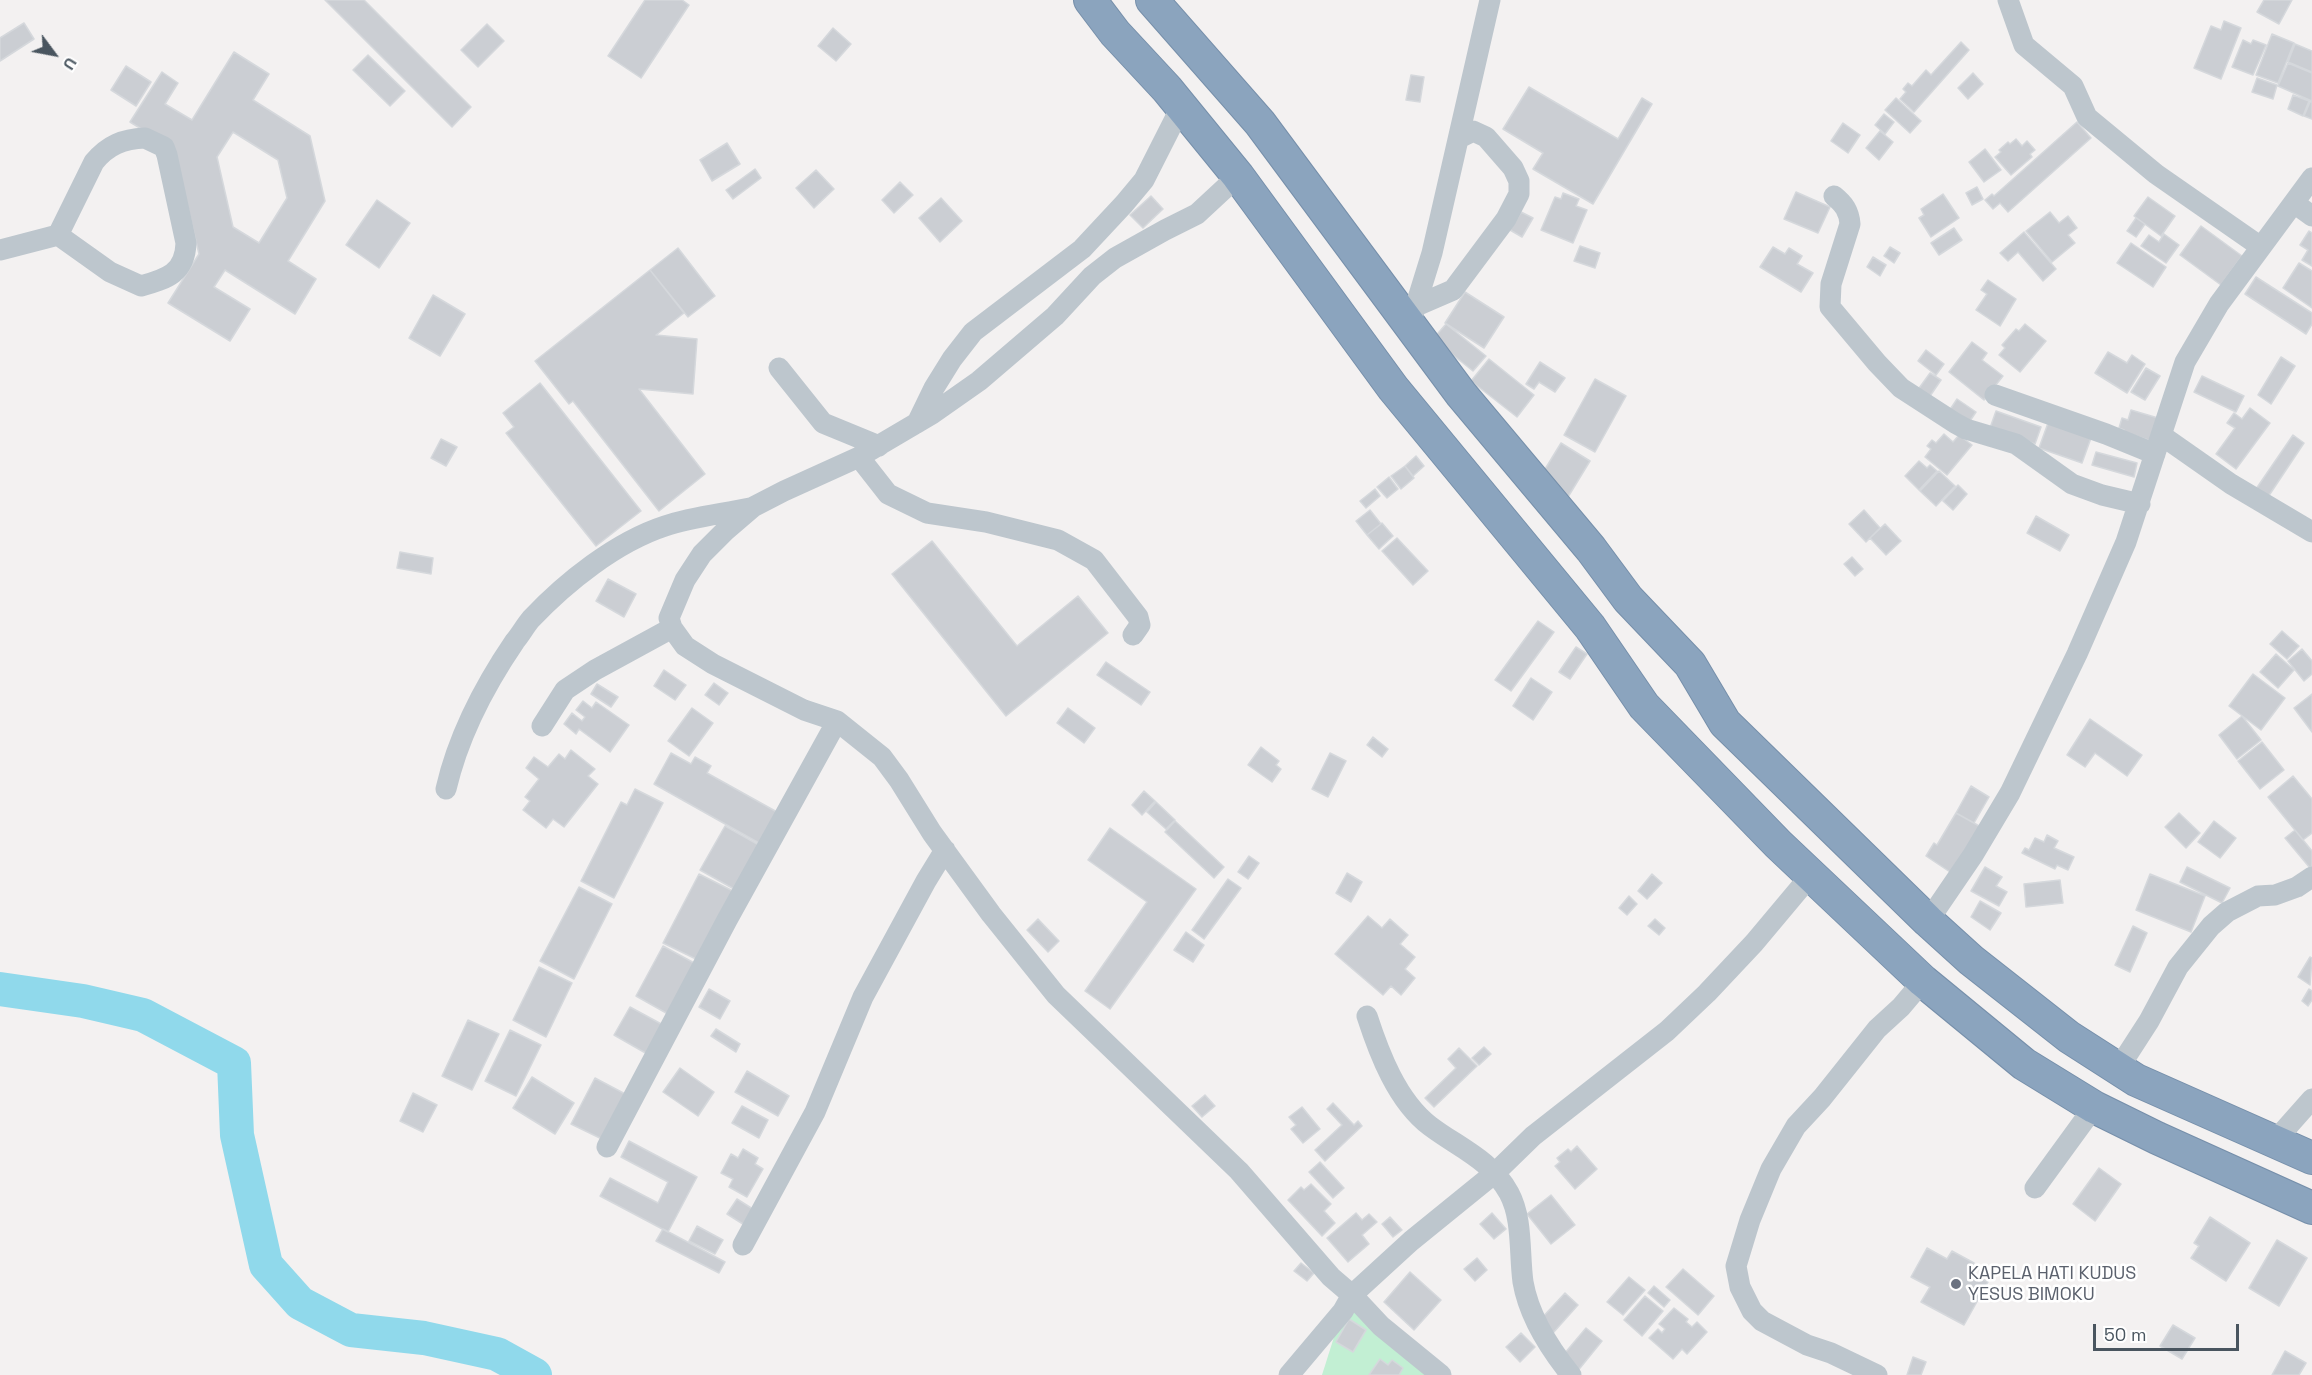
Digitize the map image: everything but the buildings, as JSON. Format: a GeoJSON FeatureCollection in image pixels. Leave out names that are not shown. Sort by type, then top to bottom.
{"type":"FeatureCollection","features":[{"type":"Feature","properties":{"kind":"highway"},"geometry":{"type":"LineString","coordinates":[[1090,0],[1115,33],[1182,107],[1238,176],[1393,388],[1590,627],[1644,706],[1811,874],[1923,981],[2024,1064],[2094,1107],[2312,1208]]}},
{"type":"Feature","properties":{"kind":"highway"},"geometry":{"type":"LineString","coordinates":[[1152,0],[1260,123],[1413,315],[1475,412],[1591,549],[1628,599],[1690,664],[1725,723],[1928,921],[1971,960],[2069,1037],[2136,1080],[2273,1143],[2312,1158]]}},
{"type":"Feature","properties":{"kind":"highway"},"geometry":{"type":"LineString","coordinates":[[1435,441],[1475,412]]}},
{"type":"Feature","properties":{"kind":"highway"},"geometry":{"type":"LineString","coordinates":[[2211,1163],[2228,1122]]}},
{"type":"Feature","properties":{"kind":"street"},"geometry":{"type":"LineString","coordinates":[[1413,315],[1432,253],[1490,0]]}},
{"type":"Feature","properties":{"kind":"street"},"geometry":{"type":"LineString","coordinates":[[2008,0],[2024,45],[2073,86],[2087,117],[2156,174],[2260,247]]}},
{"type":"Feature","properties":{"kind":"street"},"geometry":{"type":"LineString","coordinates":[[917,424],[934,388],[952,358],[973,332],[1082,249],[1124,204],[1144,180],[1182,107]]}},
{"type":"Feature","properties":{"kind":"street"},"geometry":{"type":"LineString","coordinates":[[1413,315],[1453,290],[1506,219],[1519,194],[1520,181],[1513,168],[1486,137],[1473,131],[1459,138]]}},
{"type":"Feature","properties":{"kind":"street"},"geometry":{"type":"LineString","coordinates":[[0,250],[58,235],[94,162],[106,150],[128,139],[145,138],[164,147],[186,243],[182,265],[173,274],[151,284],[134,285],[110,272],[58,235]]}},
{"type":"Feature","properties":{"kind":"street"},"geometry":{"type":"LineString","coordinates":[[1238,176],[1197,214],[1115,258],[1092,276],[1055,316],[987,374],[917,424],[859,457],[753,507],[702,554],[685,580],[669,618],[672,628],[685,646],[713,664],[804,710],[837,721],[882,757],[991,914],[1056,995],[1239,1171],[1331,1277],[1352,1295],[1381,1326],[1441,1375]]}},
{"type":"Feature","properties":{"kind":"street"},"geometry":{"type":"LineString","coordinates":[[1928,921],[1973,855],[2010,793],[2114,572],[2140,504],[2186,362],[2219,304],[2312,178]]}},
{"type":"Feature","properties":{"kind":"street"},"geometry":{"type":"LineString","coordinates":[[1834,196],[1844,204],[1849,214],[1850,224],[1831,284],[1830,307],[1901,388],[1966,429],[2016,444],[2072,484],[2102,495],[2140,504]]}},
{"type":"Feature","properties":{"kind":"street"},"geometry":{"type":"LineString","coordinates":[[2294,203],[2312,216]]}},
{"type":"Feature","properties":{"kind":"street"},"geometry":{"type":"LineString","coordinates":[[779,368],[823,423],[879,446]]}},
{"type":"Feature","properties":{"kind":"street"},"geometry":{"type":"LineString","coordinates":[[1995,395],[2106,434],[2158,444],[2312,532]]}},
{"type":"Feature","properties":{"kind":"street"},"geometry":{"type":"LineString","coordinates":[[859,457],[888,494],[927,513],[986,522],[1058,540],[1094,560],[1138,617],[1140,625],[1133,635]]}},
{"type":"Feature","properties":{"kind":"street"},"geometry":{"type":"LineString","coordinates":[[446,789],[451,770],[474,715],[497,668],[530,620],[581,574],[630,541],[665,526],[753,507]]}},
{"type":"Feature","properties":{"kind":"street"},"geometry":{"type":"LineString","coordinates":[[542,726],[565,690],[595,670],[672,628]]}},
{"type":"Feature","properties":{"kind":"street"},"geometry":{"type":"LineString","coordinates":[[608,1147],[733,909],[837,721]]}},
{"type":"Feature","properties":{"kind":"street"},"geometry":{"type":"LineString","coordinates":[[743,1245],[815,1112],[863,997],[945,850]]}},
{"type":"Feature","properties":{"kind":"street"},"geometry":{"type":"LineString","coordinates":[[1289,1375],[1343,1311],[1352,1295],[1411,1241],[1496,1172],[1533,1136],[1667,1031],[1754,943],[1811,874]]}},
{"type":"Feature","properties":{"kind":"street"},"geometry":{"type":"LineString","coordinates":[[2118,1069],[2149,1021],[2178,967],[2211,926],[2227,912],[2258,896],[2275,895],[2297,887],[2312,877]]}},
{"type":"Feature","properties":{"kind":"street"},"geometry":{"type":"LineString","coordinates":[[1877,1375],[1831,1353],[1807,1345],[1762,1321],[1752,1311],[1740,1287],[1736,1266],[1750,1220],[1771,1169],[1796,1126],[1822,1098],[1877,1029],[1901,1007],[1923,981]]}},
{"type":"Feature","properties":{"kind":"street"},"geometry":{"type":"LineString","coordinates":[[1367,1016],[1398,1088],[1418,1115],[1496,1172],[1510,1195],[1516,1216],[1524,1284],[1532,1313],[1552,1352],[1571,1375]]}},
{"type":"Feature","properties":{"kind":"street"},"geometry":{"type":"LineString","coordinates":[[2273,1143],[2312,1099]]}},
{"type":"Feature","properties":{"kind":"street"},"geometry":{"type":"LineString","coordinates":[[2035,1188],[2094,1107]]}},
{"type":"Feature","properties":{"kind":"green space"},"geometry":{"type":"Polygon","coordinates":[[[1353,1302],[1434,1375],[1322,1375],[1341,1315],[1353,1302]]]}},
{"type":"Feature","properties":{"kind":"waterway"},"geometry":{"type":"LineString","coordinates":[[0,989],[83,1001],[143,1015],[234,1063],[237,1135],[266,1265],[300,1303],[351,1330],[424,1338],[497,1354],[535,1375]]}},
{"type":"Feature","properties":{"kind":"place","name":"KAPELA HATI KUDUS YESUS BIMOKU"},"geometry":{"type":"Point","coordinates":[1956,1284]}}]}
